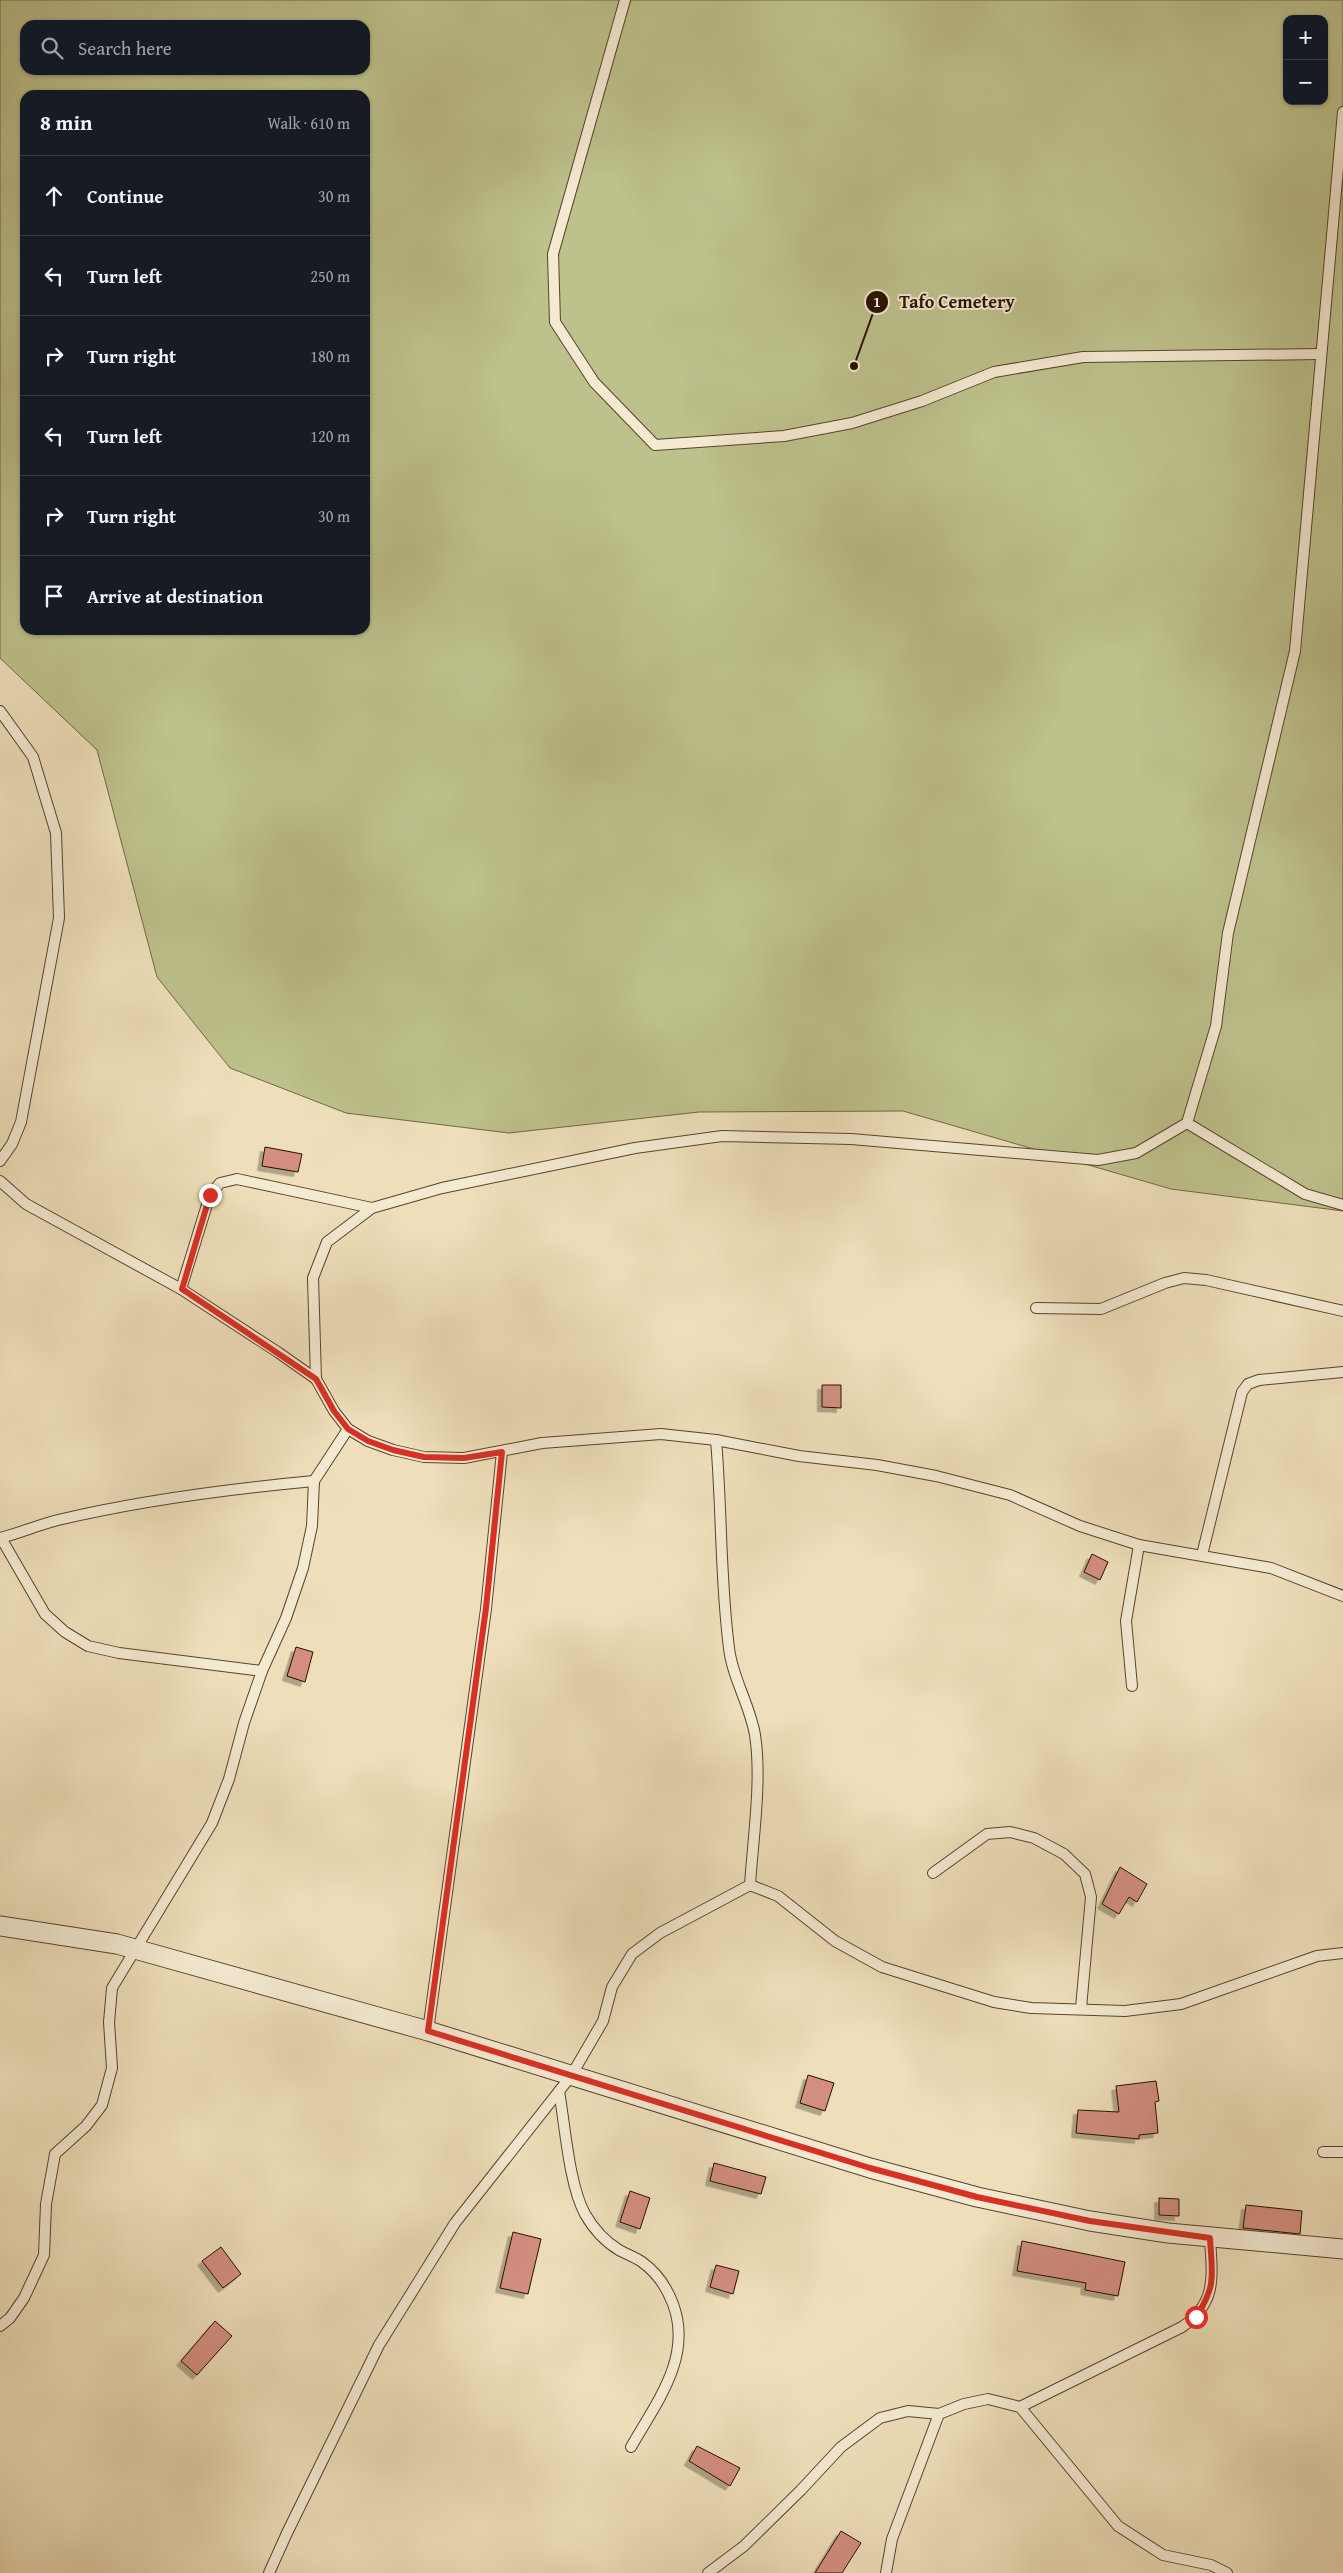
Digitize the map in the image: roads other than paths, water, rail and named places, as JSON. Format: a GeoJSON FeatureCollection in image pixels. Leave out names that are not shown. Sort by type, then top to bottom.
{"type":"FeatureCollection","features":[{"type":"Feature","properties":{"kind":"street"},"geometry":{"type":"LineString","coordinates":[[0,1926],[117,1944],[428,2031],[870,2168],[977,2197],[1090,2221],[1210,2238],[1343,2248]]}},
{"type":"Feature","properties":{"kind":"lane"},"geometry":{"type":"LineString","coordinates":[[625,0],[553,254],[555,322],[594,382],[655,446],[784,436],[852,423],[922,401],[994,372],[1083,357],[1320,354]]}},
{"type":"Feature","properties":{"kind":"lane"},"geometry":{"type":"LineString","coordinates":[[316,1379],[313,1278],[327,1242],[372,1208],[442,1188],[546,1164],[635,1148],[722,1136],[851,1139],[1098,1160],[1136,1153],[1187,1123],[1216,1026],[1228,933],[1295,651],[1343,112]]}},
{"type":"Feature","properties":{"kind":"lane"},"geometry":{"type":"LineString","coordinates":[[0,712],[33,757],[56,833],[59,918],[21,1122],[12,1144],[0,1160]]}},
{"type":"Feature","properties":{"kind":"lane"},"geometry":{"type":"LineString","coordinates":[[1187,1123],[1305,1194],[1343,1205]]}},
{"type":"Feature","properties":{"kind":"lane"},"geometry":{"type":"LineString","coordinates":[[182,1289],[210,1195],[220,1184],[237,1178],[372,1208]]}},
{"type":"Feature","properties":{"kind":"lane"},"geometry":{"type":"LineString","coordinates":[[0,1181],[26,1204],[182,1289],[316,1379],[334,1411],[348,1429],[368,1441],[393,1450],[424,1457],[464,1458],[542,1443],[652,1435],[716,1440],[776,1453],[877,1465],[936,1476],[1010,1495],[1080,1526],[1139,1545],[1271,1568],[1343,1596]]}},
{"type":"Feature","properties":{"kind":"lane"},"geometry":{"type":"LineString","coordinates":[[1036,1308],[1101,1309],[1165,1283],[1184,1278],[1206,1280],[1343,1310]]}},
{"type":"Feature","properties":{"kind":"lane"},"geometry":{"type":"LineString","coordinates":[[1202,1555],[1242,1392],[1248,1384],[1259,1380],[1343,1372]]}},
{"type":"Feature","properties":{"kind":"lane"},"geometry":{"type":"LineString","coordinates":[[0,2326],[10,2318],[24,2298],[44,2255],[46,2204],[55,2154],[86,2126],[102,2104],[112,2068],[109,2022],[112,1988],[212,1823],[229,1779],[244,1723],[262,1671],[286,1618],[303,1568],[312,1526],[314,1481],[348,1429]]}},
{"type":"Feature","properties":{"kind":"lane"},"geometry":{"type":"LineString","coordinates":[[716,1440],[720,1489],[722,1575],[729,1650],[755,1734],[757,1760],[750,1885]]}},
{"type":"Feature","properties":{"kind":"lane"},"geometry":{"type":"LineString","coordinates":[[428,2031],[486,1608],[502,1452]]}},
{"type":"Feature","properties":{"kind":"lane"},"geometry":{"type":"LineString","coordinates":[[262,1671],[118,1653],[88,1646],[65,1632],[45,1614],[1,1538],[59,1520],[140,1504],[230,1489],[314,1481]]}},
{"type":"Feature","properties":{"kind":"lane"},"geometry":{"type":"LineString","coordinates":[[1132,1686],[1126,1621],[1139,1545]]}},
{"type":"Feature","properties":{"kind":"lane"},"geometry":{"type":"LineString","coordinates":[[934,1873],[987,1834],[1010,1832],[1034,1838],[1064,1854],[1085,1874],[1091,1897],[1081,2008]]}},
{"type":"Feature","properties":{"kind":"lane"},"geometry":{"type":"LineString","coordinates":[[750,1885],[778,1896],[835,1941],[882,1968],[994,2002],[1031,2008],[1081,2008],[1125,2011],[1181,2004],[1316,1956],[1343,1953]]}},
{"type":"Feature","properties":{"kind":"lane"},"geometry":{"type":"LineString","coordinates":[[269,2573],[379,2345],[455,2223],[571,2076],[602,2021],[612,1987],[632,1954],[660,1933],[707,1910],[750,1885]]}},
{"type":"Feature","properties":{"kind":"lane"},"geometry":{"type":"LineString","coordinates":[[559,2091],[574,2181],[584,2212],[599,2235],[616,2248],[642,2262],[658,2277],[670,2295],[678,2316],[680,2338],[678,2358],[670,2378],[631,2448]]}},
{"type":"Feature","properties":{"kind":"lane"},"geometry":{"type":"LineString","coordinates":[[1323,2152],[1343,2152]]}},
{"type":"Feature","properties":{"kind":"lane"},"geometry":{"type":"LineString","coordinates":[[1020,2407],[1182,2327],[1196,2317],[1207,2301],[1212,2286],[1210,2238]]}},
{"type":"Feature","properties":{"kind":"lane"},"geometry":{"type":"LineString","coordinates":[[708,2573],[744,2546],[802,2490],[841,2446],[880,2418],[908,2411],[939,2414],[964,2404],[988,2399],[1020,2407],[1118,2526],[1162,2555],[1210,2565],[1228,2573]]}},
{"type":"Feature","properties":{"kind":"lane"},"geometry":{"type":"LineString","coordinates":[[886,2573],[892,2540],[939,2414]]}},
{"type":"Feature","properties":{"kind":"place","name":"Tafo Cemetery"},"geometry":{"type":"Point","coordinates":[854,366]}}]}
